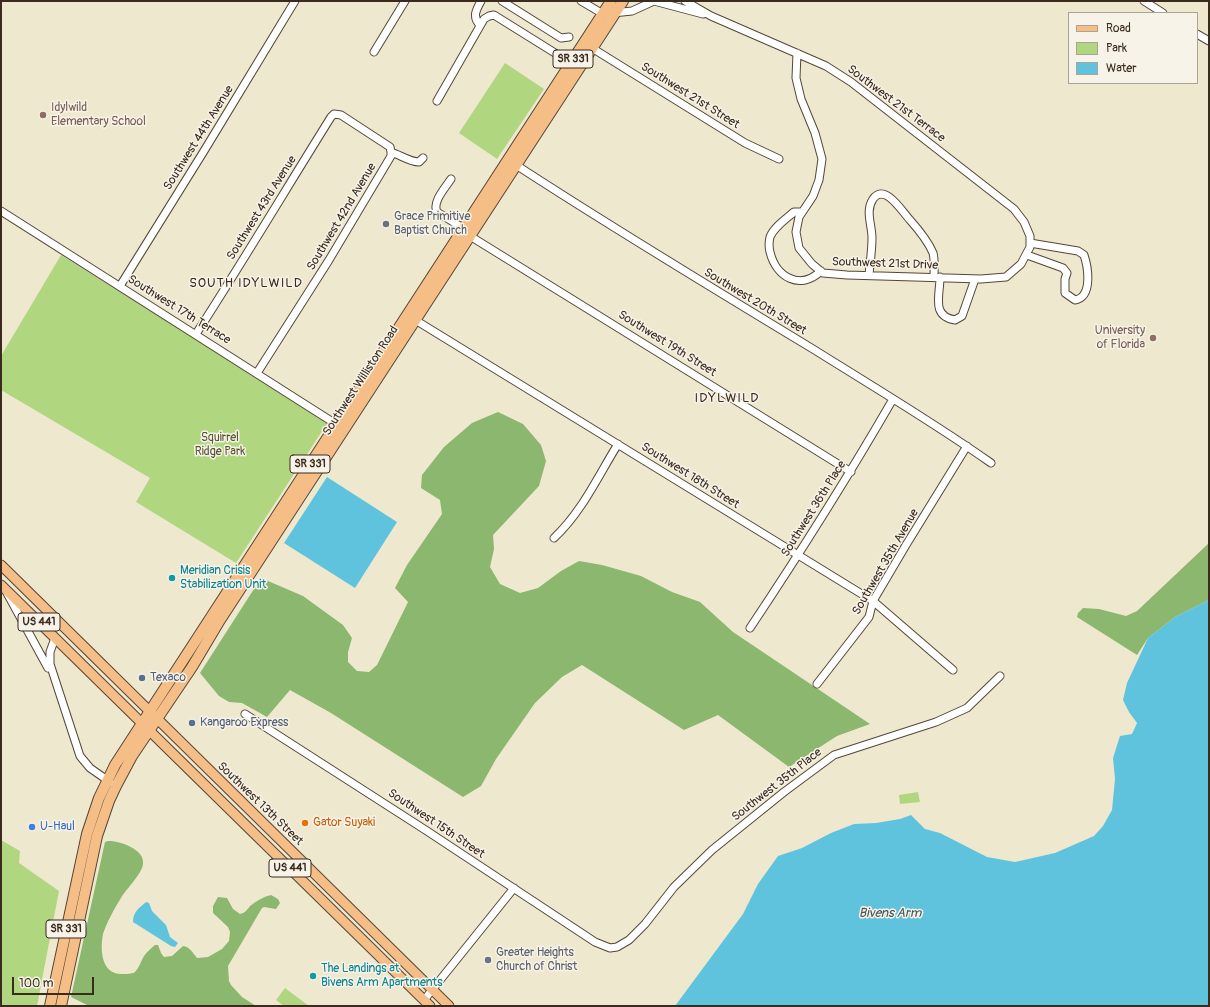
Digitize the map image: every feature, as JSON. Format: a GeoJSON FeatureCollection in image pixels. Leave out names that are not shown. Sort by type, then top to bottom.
{"type":"FeatureCollection","features":[{"type":"Feature","properties":{"kind":"highway","name":"Southwest Williston Road"},"geometry":{"type":"LineString","coordinates":[[61,1006],[97,836],[111,783],[124,751],[154,716],[250,565],[411,318],[470,236],[571,63],[611,1]]}},
{"type":"Feature","properties":{"kind":"highway","name":"Southwest Williston Road"},"geometry":{"type":"LineString","coordinates":[[411,318],[463,228],[512,162],[623,1]]}},
{"type":"Feature","properties":{"kind":"highway","name":"Southwest Williston Road"},"geometry":{"type":"LineString","coordinates":[[50,1006],[87,834],[92,816],[111,783]]}},
{"type":"Feature","properties":{"kind":"main road","name":"US 441"},"geometry":{"type":"LineString","coordinates":[[1,565],[154,716]]}},
{"type":"Feature","properties":{"kind":"main road","name":"US 441"},"geometry":{"type":"LineString","coordinates":[[3,587],[146,727]]}},
{"type":"Feature","properties":{"kind":"main road"},"geometry":{"type":"LineString","coordinates":[[24,607],[33,598]]}},
{"type":"Feature","properties":{"kind":"main road"},"geometry":{"type":"LineString","coordinates":[[46,610],[52,622],[55,638]]}},
{"type":"Feature","properties":{"kind":"main road","name":"Southwest 13th Street"},"geometry":{"type":"LineString","coordinates":[[154,716],[449,1006]]}},
{"type":"Feature","properties":{"kind":"main road","name":"Southwest 13th Street"},"geometry":{"type":"LineString","coordinates":[[146,727],[427,1003]]}},
{"type":"Feature","properties":{"kind":"main road"},"geometry":{"type":"LineString","coordinates":[[264,843],[276,836]]}},
{"type":"Feature","properties":{"kind":"main road"},"geometry":{"type":"LineString","coordinates":[[362,939],[371,929]]}},
{"type":"Feature","properties":{"kind":"street","name":"Southwest 44th Avenue"},"geometry":{"type":"LineString","coordinates":[[120,286],[296,1]]}},
{"type":"Feature","properties":{"kind":"street"},"geometry":{"type":"LineString","coordinates":[[374,52],[405,1]]}},
{"type":"Feature","properties":{"kind":"street"},"geometry":{"type":"LineString","coordinates":[[480,25],[475,17],[481,1]]}},
{"type":"Feature","properties":{"kind":"street"},"geometry":{"type":"LineString","coordinates":[[502,1],[561,38],[568,38]]}},
{"type":"Feature","properties":{"kind":"street"},"geometry":{"type":"LineString","coordinates":[[581,1],[603,14],[616,12]]}},
{"type":"Feature","properties":{"kind":"street","name":"Southwest 21st Terrace"},"geometry":{"type":"LineString","coordinates":[[616,12],[632,11],[654,1],[711,16]]}},
{"type":"Feature","properties":{"kind":"street","name":"Southwest 21st Terrace"},"geometry":{"type":"LineString","coordinates":[[685,1],[711,16],[826,66],[851,82],[1014,209],[1024,222],[1030,236],[1028,253]]}},
{"type":"Feature","properties":{"kind":"street"},"geometry":{"type":"LineString","coordinates":[[1144,1],[1161,12]]}},
{"type":"Feature","properties":{"kind":"street"},"geometry":{"type":"LineString","coordinates":[[436,101],[480,25],[484,19],[489,16],[494,15],[571,63]]}},
{"type":"Feature","properties":{"kind":"street"},"geometry":{"type":"LineString","coordinates":[[1198,35],[1209,41]]}},
{"type":"Feature","properties":{"kind":"street","name":"Southwest 21st Street"},"geometry":{"type":"LineString","coordinates":[[592,48],[745,143],[779,159]]}},
{"type":"Feature","properties":{"kind":"street","name":"Southwest 21st Drive"},"geometry":{"type":"LineString","coordinates":[[797,53],[796,78],[815,133],[822,159],[818,180],[812,196],[799,217],[796,232],[799,248],[820,271],[847,275],[975,279],[1006,277],[1021,264],[1028,253]]}},
{"type":"Feature","properties":{"kind":"street","name":"Southwest 43rd Avenue"},"geometry":{"type":"LineString","coordinates":[[196,334],[227,287],[315,142],[334,114],[341,115],[359,126],[390,148],[391,152]]}},
{"type":"Feature","properties":{"kind":"street"},"geometry":{"type":"LineString","coordinates":[[391,152],[399,154],[415,162],[419,162],[423,158]]}},
{"type":"Feature","properties":{"kind":"street","name":"Southwest 42nd Avenue"},"geometry":{"type":"LineString","coordinates":[[257,373],[352,222],[391,156],[391,152]]}},
{"type":"Feature","properties":{"kind":"street","name":"Southwest 20th Street"},"geometry":{"type":"LineString","coordinates":[[512,162],[693,277],[893,399],[967,446],[990,463]]}},
{"type":"Feature","properties":{"kind":"street"},"geometry":{"type":"LineString","coordinates":[[451,179],[437,202],[436,208],[437,212],[463,228]]}},
{"type":"Feature","properties":{"kind":"street"},"geometry":{"type":"LineString","coordinates":[[869,275],[872,238],[869,209],[873,199],[882,194],[892,198],[928,243],[933,254],[937,277],[938,309],[942,314],[955,320],[962,316],[975,279]]}},
{"type":"Feature","properties":{"kind":"street","name":"Southwest 17th Terrace"},"geometry":{"type":"LineString","coordinates":[[1,211],[340,426]]}},
{"type":"Feature","properties":{"kind":"street"},"geometry":{"type":"LineString","coordinates":[[802,212],[794,212],[779,225],[770,237],[769,248],[772,259],[782,274],[790,279],[798,281],[808,280],[820,271]]}},
{"type":"Feature","properties":{"kind":"street","name":"Southwest 19th Street"},"geometry":{"type":"LineString","coordinates":[[470,236],[851,472]]}},
{"type":"Feature","properties":{"kind":"street"},"geometry":{"type":"LineString","coordinates":[[1028,253],[1063,268],[1067,273],[1065,279],[1065,293],[1075,300],[1080,299],[1083,296],[1087,283],[1087,265],[1084,254],[1078,251],[1030,243]]}},
{"type":"Feature","properties":{"kind":"street","name":"Southwest 18th Street"},"geometry":{"type":"LineString","coordinates":[[411,318],[874,601],[953,670]]}},
{"type":"Feature","properties":{"kind":"street","name":"Southwest 36th Place"},"geometry":{"type":"LineString","coordinates":[[750,628],[799,556],[851,472],[893,399]]}},
{"type":"Feature","properties":{"kind":"street"},"geometry":{"type":"LineString","coordinates":[[554,538],[578,511],[618,444]]}},
{"type":"Feature","properties":{"kind":"street","name":"Southwest 35th Avenue"},"geometry":{"type":"LineString","coordinates":[[818,684],[869,617],[874,601],[906,545],[967,446]]}},
{"type":"Feature","properties":{"kind":"street"},"geometry":{"type":"LineString","coordinates":[[3,587],[53,677]]}},
{"type":"Feature","properties":{"kind":"street"},"geometry":{"type":"LineString","coordinates":[[55,638],[49,658],[53,677],[80,756],[90,768],[111,783]]}},
{"type":"Feature","properties":{"kind":"street","name":"Southwest 35th Place"},"geometry":{"type":"LineString","coordinates":[[617,947],[629,940],[645,924],[674,887],[712,850],[784,792],[834,755],[936,722],[967,708],[1000,676]]}},
{"type":"Feature","properties":{"kind":"street","name":"Southwest 15th Street"},"geometry":{"type":"LineString","coordinates":[[245,714],[595,942],[610,948],[617,947]]}},
{"type":"Feature","properties":{"kind":"street"},"geometry":{"type":"LineString","coordinates":[[427,1003],[433,990],[514,888]]}},
{"type":"Feature","properties":{"kind":"green space"},"geometry":{"type":"Polygon","coordinates":[[[505,63],[544,89],[497,159],[459,133],[505,63]]]}},
{"type":"Feature","properties":{"kind":"green space","name":"Squirrel Ridge Park"},"geometry":{"type":"Polygon","coordinates":[[[61,255],[328,422],[236,563],[136,502],[150,478],[1,390],[1,356],[61,255]]]}},
{"type":"Feature","properties":{"kind":"green space"},"geometry":{"type":"Polygon","coordinates":[[[498,412],[523,424],[541,445],[546,461],[539,486],[493,535],[494,549],[490,567],[500,584],[520,593],[538,588],[561,571],[579,561],[602,565],[641,576],[672,592],[700,602],[733,632],[870,724],[837,736],[789,767],[718,715],[684,730],[582,665],[562,677],[535,703],[496,759],[481,786],[463,797],[331,713],[290,690],[267,717],[242,703],[229,702],[219,696],[200,673],[261,578],[303,596],[343,625],[352,638],[348,652],[348,662],[357,671],[369,672],[377,665],[408,602],[395,588],[407,565],[442,514],[440,500],[421,488],[422,475],[444,447],[472,423],[498,412]]]}},
{"type":"Feature","properties":{"kind":"green space"},"geometry":{"type":"Polygon","coordinates":[[[1209,543],[1209,600],[1175,617],[1148,638],[1137,655],[1077,617],[1078,613],[1083,608],[1099,609],[1126,616],[1137,611],[1209,543]]]}},
{"type":"Feature","properties":{"kind":"green space"},"geometry":{"type":"Polygon","coordinates":[[[918,792],[920,802],[900,804],[899,795],[918,792]]]}},
{"type":"Feature","properties":{"kind":"green space"},"geometry":{"type":"Polygon","coordinates":[[[1,840],[20,851],[19,863],[59,891],[37,1006],[1,1006],[1,840]]]}},
{"type":"Feature","properties":{"kind":"green space"},"geometry":{"type":"Polygon","coordinates":[[[105,842],[119,842],[131,847],[140,854],[143,859],[140,872],[123,894],[103,934],[102,954],[106,966],[116,973],[127,974],[135,972],[144,956],[155,945],[158,945],[164,957],[172,956],[183,946],[193,952],[197,958],[208,957],[222,949],[229,941],[230,932],[228,927],[213,913],[213,906],[218,897],[227,898],[233,909],[240,914],[245,912],[255,902],[265,897],[271,895],[278,899],[280,903],[276,909],[262,908],[228,966],[229,981],[231,985],[242,997],[256,1006],[89,1006],[71,997],[105,842]]]}},
{"type":"Feature","properties":{"kind":"green space"},"geometry":{"type":"Polygon","coordinates":[[[285,988],[309,1006],[284,1006],[276,1000],[285,988]]]}},
{"type":"Feature","properties":{"kind":"water"},"geometry":{"type":"Polygon","coordinates":[[[327,477],[397,522],[355,588],[284,543],[327,477]]]}},
{"type":"Feature","properties":{"kind":"water","name":"Bivens Arm"},"geometry":{"type":"Polygon","coordinates":[[[1209,600],[1209,1006],[675,1006],[743,914],[758,884],[778,856],[802,848],[831,833],[854,824],[876,823],[900,819],[911,815],[925,829],[940,833],[987,857],[1015,862],[1055,853],[1094,836],[1103,826],[1112,810],[1115,779],[1113,758],[1120,736],[1132,734],[1137,723],[1123,700],[1127,683],[1148,638],[1175,617],[1209,600]]]}},
{"type":"Feature","properties":{"kind":"water"},"geometry":{"type":"Polygon","coordinates":[[[146,902],[149,903],[152,911],[166,925],[170,937],[178,943],[175,947],[133,922],[135,913],[146,902]]]}},
{"type":"Feature","properties":{"kind":"place","name":"Idylwild Elementary School"},"geometry":{"type":"Point","coordinates":[43,115]}},
{"type":"Feature","properties":{"kind":"place","name":"Grace Primitive Baptist Church"},"geometry":{"type":"Point","coordinates":[386,224]}},
{"type":"Feature","properties":{"kind":"place","name":"University of Florida"},"geometry":{"type":"Point","coordinates":[1153,338]}},
{"type":"Feature","properties":{"kind":"place","name":"Meridian Crisis Stabilization Unit"},"geometry":{"type":"Point","coordinates":[172,578]}},
{"type":"Feature","properties":{"kind":"place","name":"Texaco"},"geometry":{"type":"Point","coordinates":[142,678]}},
{"type":"Feature","properties":{"kind":"place","name":"Kangaroo Express"},"geometry":{"type":"Point","coordinates":[192,723]}},
{"type":"Feature","properties":{"kind":"place","name":"Gator Suyaki"},"geometry":{"type":"Point","coordinates":[305,823]}},
{"type":"Feature","properties":{"kind":"place","name":"U-Haul"},"geometry":{"type":"Point","coordinates":[32,827]}},
{"type":"Feature","properties":{"kind":"place","name":"Greater Heights Church of Christ"},"geometry":{"type":"Point","coordinates":[488,960]}},
{"type":"Feature","properties":{"kind":"place","name":"The Landings at Bivens Arm Apartments"},"geometry":{"type":"Point","coordinates":[313,976]}},
{"type":"Feature","properties":{"kind":"district","name":"SOUTH IDYLWILD"},"geometry":{"type":"Point","coordinates":[246,284]}},
{"type":"Feature","properties":{"kind":"district","name":"IDYLWILD"},"geometry":{"type":"Point","coordinates":[727,399]}}]}
